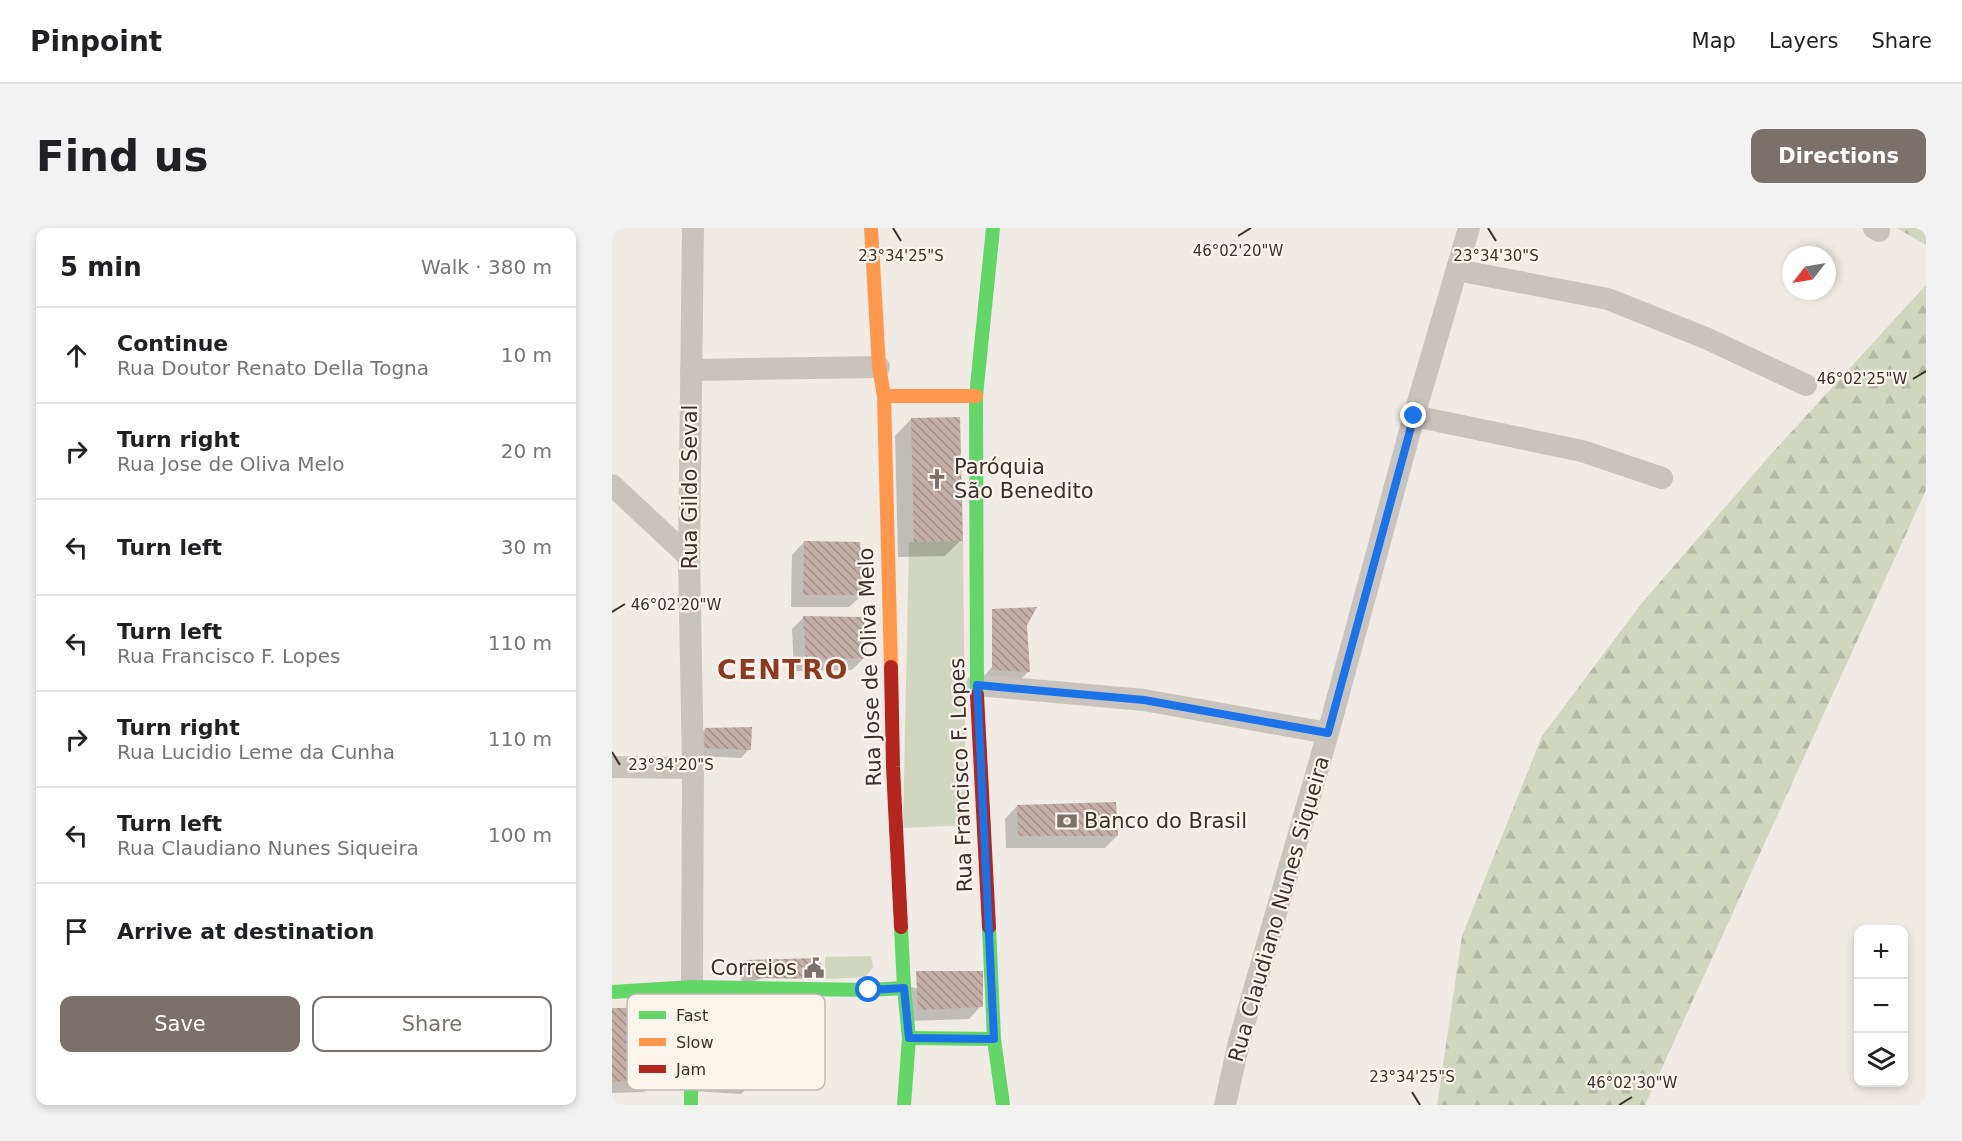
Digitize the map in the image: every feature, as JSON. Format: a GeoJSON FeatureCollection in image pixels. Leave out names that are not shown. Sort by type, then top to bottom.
{"type":"FeatureCollection","features":[{"type":"Feature","properties":{"kind":"street","name":"Rua Gildo Seval"},"geometry":{"type":"LineString","coordinates":[[692,994],[693,768],[689,557],[693,228]]}},
{"type":"Feature","properties":{"kind":"street","name":"Rua Jose de Oliva Melo"},"geometry":{"type":"LineString","coordinates":[[871,228],[879,367],[884,396],[893,767],[904,988],[909,1038],[904,1105]]}},
{"type":"Feature","properties":{"kind":"street","name":"Rua Claudiano Nunes Siqueira"},"geometry":{"type":"LineString","coordinates":[[1225,1105],[1239,1042],[1328,733],[1414,416],[1469,228]]}},
{"type":"Feature","properties":{"kind":"street","name":"Rua Francisco F. Lopes"},"geometry":{"type":"LineString","coordinates":[[996,231],[976,396],[977,685],[994,1039],[1003,1105]]}},
{"type":"Feature","properties":{"kind":"street"},"geometry":{"type":"LineString","coordinates":[[1457,270],[1608,299],[1708,339],[1806,385]]}},
{"type":"Feature","properties":{"kind":"street"},"geometry":{"type":"LineString","coordinates":[[691,370],[879,367]]}},
{"type":"Feature","properties":{"kind":"street"},"geometry":{"type":"LineString","coordinates":[[884,396],[976,396]]}},
{"type":"Feature","properties":{"kind":"street"},"geometry":{"type":"LineString","coordinates":[[1414,416],[1582,451],[1662,478]]}},
{"type":"Feature","properties":{"kind":"street"},"geometry":{"type":"LineString","coordinates":[[612,485],[689,557]]}},
{"type":"Feature","properties":{"kind":"street"},"geometry":{"type":"LineString","coordinates":[[977,685],[1144,700],[1328,733]]}},
{"type":"Feature","properties":{"kind":"street"},"geometry":{"type":"LineString","coordinates":[[612,767],[693,768]]}},
{"type":"Feature","properties":{"kind":"street"},"geometry":{"type":"LineString","coordinates":[[612,992],[692,987],[869,990],[904,988]]}},
{"type":"Feature","properties":{"kind":"street"},"geometry":{"type":"LineString","coordinates":[[909,1038],[994,1039]]}},
{"type":"Feature","properties":{"kind":"street","name":"Rua Gildo Seval"},"geometry":{"type":"LineString","coordinates":[[691,1090],[691,1105]]}},
{"type":"Feature","properties":{"kind":"green space"},"geometry":{"type":"Polygon","coordinates":[[[1897,228],[1926,228],[1926,245],[1897,228]]]}},
{"type":"Feature","properties":{"kind":"green space"},"geometry":{"type":"Polygon","coordinates":[[[1926,285],[1926,490],[1645,1105],[1437,1105],[1462,936],[1542,736],[1641,604],[1772,453],[1926,285]]]}},
{"type":"Feature","properties":{"kind":"green space"},"geometry":{"type":"Polygon","coordinates":[[[963,541],[966,825],[903,828],[909,542],[963,541]]]}},
{"type":"Feature","properties":{"kind":"green space"},"geometry":{"type":"Polygon","coordinates":[[[871,956],[873,967],[865,977],[825,979],[825,957],[871,956]]]}},
{"type":"Feature","properties":{"kind":"building","name":"Paróquia São Benedito"},"geometry":{"type":"Polygon","coordinates":[[[960,417],[963,541],[914,542],[911,418],[960,417]]]}},
{"type":"Feature","properties":{"kind":"building"},"geometry":{"type":"Polygon","coordinates":[[[804,541],[860,542],[863,595],[803,595],[804,541]]]}},
{"type":"Feature","properties":{"kind":"building"},"geometry":{"type":"Polygon","coordinates":[[[1037,607],[1027,625],[1030,672],[992,670],[992,609],[1037,607]]]}},
{"type":"Feature","properties":{"kind":"building"},"geometry":{"type":"Polygon","coordinates":[[[803,616],[864,617],[866,658],[806,660],[803,616]]]}},
{"type":"Feature","properties":{"kind":"building"},"geometry":{"type":"Polygon","coordinates":[[[752,727],[751,750],[704,748],[705,728],[752,727]]]}},
{"type":"Feature","properties":{"kind":"building","name":"Banco do Brasil"},"geometry":{"type":"Polygon","coordinates":[[[1116,802],[1118,836],[1018,836],[1017,805],[1116,802]]]}},
{"type":"Feature","properties":{"kind":"building"},"geometry":{"type":"Polygon","coordinates":[[[820,958],[825,979],[750,978],[747,960],[820,958]]]}},
{"type":"Feature","properties":{"kind":"building"},"geometry":{"type":"Polygon","coordinates":[[[916,971],[983,971],[983,1007],[918,1010],[916,971]]]}},
{"type":"Feature","properties":{"kind":"building"},"geometry":{"type":"Polygon","coordinates":[[[612,1008],[627,1008],[627,1081],[612,1082],[612,1008]]]}},
{"type":"Feature","properties":{"kind":"traffic: fast"},"geometry":{"type":"LineString","coordinates":[[977,695],[976,396],[993,228]]}},
{"type":"Feature","properties":{"kind":"traffic: fast"},"geometry":{"type":"LineString","coordinates":[[901,927],[909,1038],[904,1105]]}},
{"type":"Feature","properties":{"kind":"traffic: fast"},"geometry":{"type":"LineString","coordinates":[[989,927],[994,1039],[1003,1105]]}},
{"type":"Feature","properties":{"kind":"traffic: fast"},"geometry":{"type":"LineString","coordinates":[[612,992],[692,987],[869,990],[904,988]]}},
{"type":"Feature","properties":{"kind":"traffic: fast"},"geometry":{"type":"LineString","coordinates":[[692,987],[692,994]]}},
{"type":"Feature","properties":{"kind":"traffic: fast"},"geometry":{"type":"LineString","coordinates":[[909,1038],[994,1039]]}},
{"type":"Feature","properties":{"kind":"traffic: fast"},"geometry":{"type":"LineString","coordinates":[[691,1090],[691,1105]]}},
{"type":"Feature","properties":{"kind":"traffic: slow"},"geometry":{"type":"LineString","coordinates":[[871,228],[879,367],[884,396],[891,667]]}},
{"type":"Feature","properties":{"kind":"traffic: slow"},"geometry":{"type":"LineString","coordinates":[[884,396],[976,396]]}},
{"type":"Feature","properties":{"kind":"traffic: jam"},"geometry":{"type":"LineString","coordinates":[[891,667],[893,767],[901,927]]}},
{"type":"Feature","properties":{"kind":"traffic: jam"},"geometry":{"type":"LineString","coordinates":[[977,695],[989,927]]}},
{"type":"Feature","properties":{"kind":"place","name":"Paróquia São Benedito"},"geometry":{"type":"Point","coordinates":[937,479]}},
{"type":"Feature","properties":{"kind":"place","name":"Banco do Brasil"},"geometry":{"type":"Point","coordinates":[1067,821]}},
{"type":"Feature","properties":{"kind":"place","name":"Correios"},"geometry":{"type":"Point","coordinates":[814,968]}},
{"type":"Feature","properties":{"kind":"district","name":"CENTRO"},"geometry":{"type":"Point","coordinates":[783,670]}},
{"type":"Feature","properties":{"kind":"route"},"geometry":{"type":"LineString","coordinates":[[869,990],[904,988],[909,1038],[994,1039],[977,685],[1144,700],[1328,733],[1414,416]]}}]}
